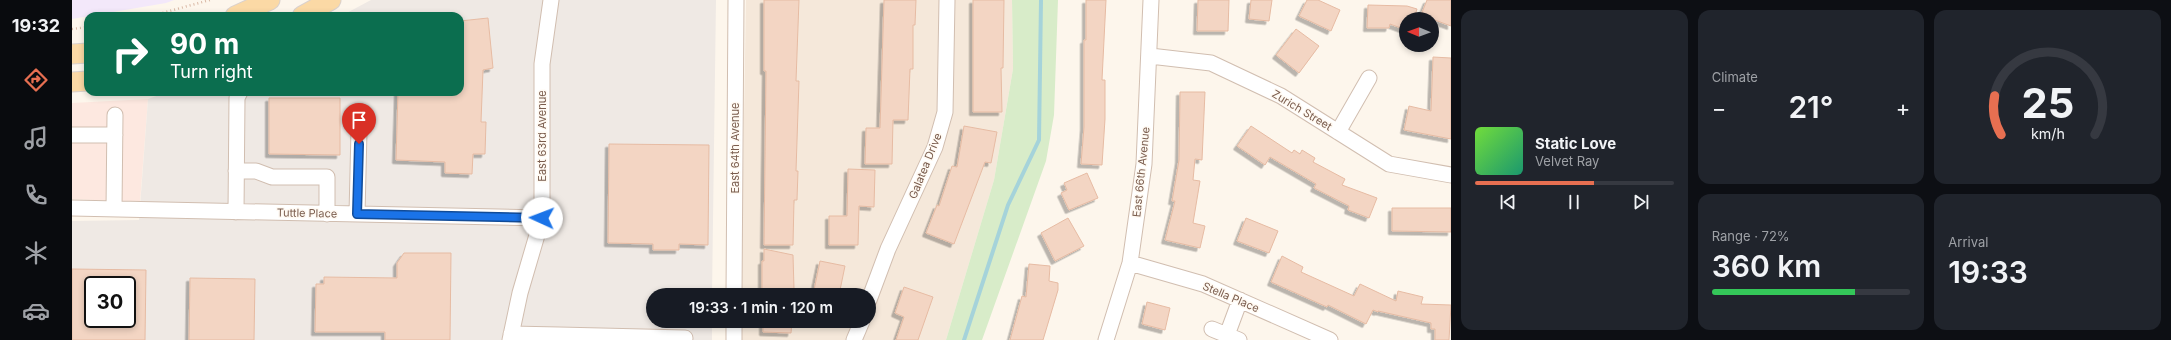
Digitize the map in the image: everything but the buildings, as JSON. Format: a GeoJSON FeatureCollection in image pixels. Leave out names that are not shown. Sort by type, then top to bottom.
{"type":"FeatureCollection","features":[{"type":"Feature","properties":{"kind":"main road"},"geometry":{"type":"LineString","coordinates":[[244,12],[270,0]]}},
{"type":"Feature","properties":{"kind":"main road"},"geometry":{"type":"LineString","coordinates":[[309,12],[331,0]]}},
{"type":"Feature","properties":{"kind":"main road"},"geometry":{"type":"LineString","coordinates":[[72,54],[84,53]]}},
{"type":"Feature","properties":{"kind":"main road"},"geometry":{"type":"LineString","coordinates":[[72,82],[84,81]]}},
{"type":"Feature","properties":{"kind":"street","name":"East 63rd Avenue"},"geometry":{"type":"LineString","coordinates":[[510,337],[542,218],[542,64],[551,0]]}},
{"type":"Feature","properties":{"kind":"street","name":"East 64th Avenue"},"geometry":{"type":"LineString","coordinates":[[734,288],[736,0]]}},
{"type":"Feature","properties":{"kind":"street","name":"Galatea Drive"},"geometry":{"type":"LineString","coordinates":[[873,288],[888,249],[935,147],[945,112],[947,0]]}},
{"type":"Feature","properties":{"kind":"street","name":"East 66th Avenue"},"geometry":{"type":"LineString","coordinates":[[1106,340],[1130,263],[1144,164],[1150,56],[1151,0]]}},
{"type":"Feature","properties":{"kind":"street","name":"Zurich Street"},"geometry":{"type":"LineString","coordinates":[[1150,56],[1211,63],[1281,96],[1389,164],[1451,174]]}},
{"type":"Feature","properties":{"kind":"street"},"geometry":{"type":"LineString","coordinates":[[1338,132],[1369,78]]}},
{"type":"Feature","properties":{"kind":"street"},"geometry":{"type":"LineString","coordinates":[[236,212],[238,96]]}},
{"type":"Feature","properties":{"kind":"street"},"geometry":{"type":"LineString","coordinates":[[114,209],[115,115]]}},
{"type":"Feature","properties":{"kind":"street"},"geometry":{"type":"LineString","coordinates":[[357,214],[359,131]]}},
{"type":"Feature","properties":{"kind":"street"},"geometry":{"type":"LineString","coordinates":[[72,135],[115,135]]}},
{"type":"Feature","properties":{"kind":"street"},"geometry":{"type":"LineString","coordinates":[[236,171],[256,171],[272,177],[327,177],[327,214]]}},
{"type":"Feature","properties":{"kind":"street","name":"Tuttle Place"},"geometry":{"type":"LineString","coordinates":[[72,208],[542,218]]}},
{"type":"Feature","properties":{"kind":"street","name":"Stella Place"},"geometry":{"type":"LineString","coordinates":[[1130,263],[1203,284],[1330,340]]}},
{"type":"Feature","properties":{"kind":"street"},"geometry":{"type":"LineString","coordinates":[[1212,329],[1233,338],[1240,300]]}},
{"type":"Feature","properties":{"kind":"street"},"geometry":{"type":"LineString","coordinates":[[734,328],[734,340]]}},
{"type":"Feature","properties":{"kind":"street"},"geometry":{"type":"LineString","coordinates":[[854,340],[859,328]]}},
{"type":"Feature","properties":{"kind":"street"},"geometry":{"type":"LineString","coordinates":[[510,337],[685,338]]}},
{"type":"Feature","properties":{"kind":"path"},"geometry":{"type":"LineString","coordinates":[[166,12],[210,0]]}},
{"type":"Feature","properties":{"kind":"path"},"geometry":{"type":"LineString","coordinates":[[72,29],[84,28]]}},
{"type":"Feature","properties":{"kind":"shaded area"},"geometry":{"type":"Polygon","coordinates":[[[72,0],[174,0],[166,3],[113,12],[84,12],[84,17],[72,19],[72,0]]]}},
{"type":"Feature","properties":{"kind":"shaded area"},"geometry":{"type":"Polygon","coordinates":[[[371,0],[716,0],[712,288],[646,288],[646,328],[712,328],[712,340],[72,340],[72,221],[139,220],[148,99],[157,96],[464,96],[464,12],[348,12],[371,0]]]}},
{"type":"Feature","properties":{"kind":"shaded area"},"geometry":{"type":"Polygon","coordinates":[[[746,0],[1012,0],[1013,69],[994,180],[946,340],[741,340],[741,328],[876,328],[876,288],[741,288],[746,0]]]}},
{"type":"Feature","properties":{"kind":"shaded area"},"geometry":{"type":"Polygon","coordinates":[[[148,99],[140,202],[72,199],[72,103],[148,99]]]}},
{"type":"Feature","properties":{"kind":"green space"},"geometry":{"type":"Polygon","coordinates":[[[1012,0],[1058,0],[1054,115],[1046,161],[982,340],[946,340],[994,180],[1013,69],[1012,0]]]}},
{"type":"Feature","properties":{"kind":"waterway"},"geometry":{"type":"LineString","coordinates":[[964,340],[1008,205],[1039,140],[1041,0]]}},
{"type":"Feature","properties":{"kind":"route"},"geometry":{"type":"LineString","coordinates":[[359,144],[357,214],[542,218]]}}]}
